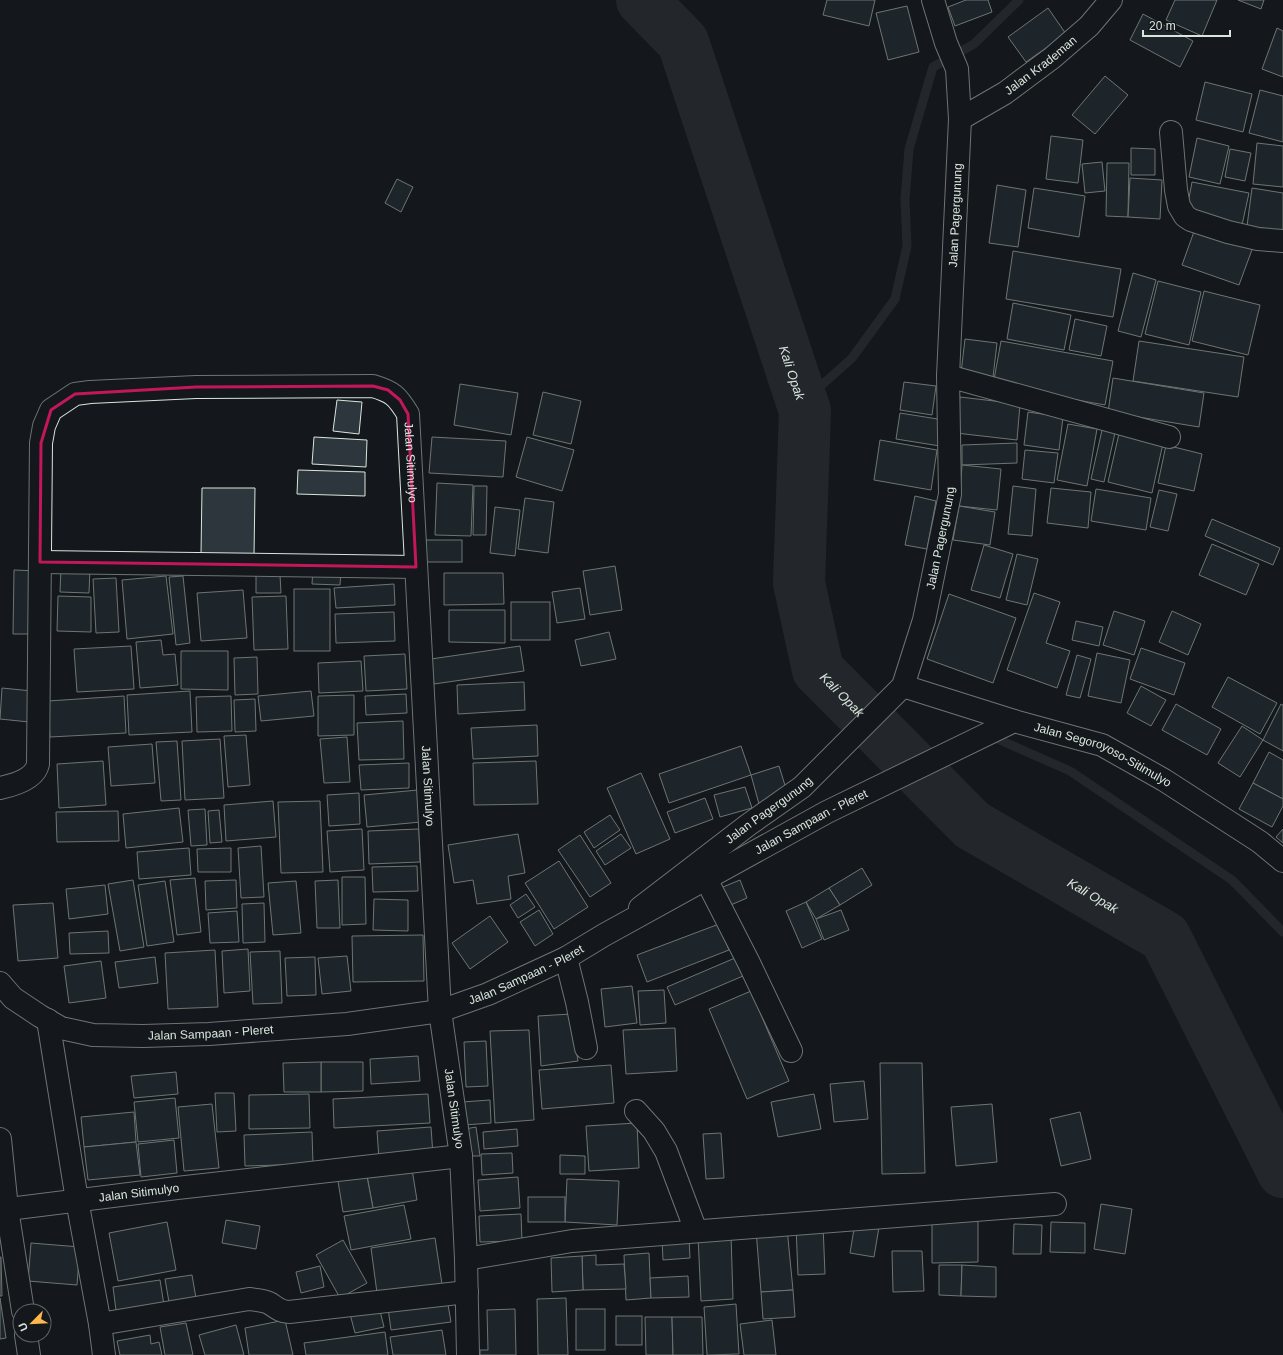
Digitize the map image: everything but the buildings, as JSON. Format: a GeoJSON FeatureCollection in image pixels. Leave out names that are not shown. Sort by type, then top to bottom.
{"type":"FeatureCollection","features":[{"type":"Feature","properties":{"kind":"street","name":"Jalan Pagergunung"},"geometry":{"type":"LineString","coordinates":[[604,935],[748,825],[802,787],[885,706],[903,686],[924,620],[950,494],[948,376],[960,119],[957,69],[946,43],[932,0]]}},
{"type":"Feature","properties":{"kind":"street","name":"Jalan Krademan"},"geometry":{"type":"LineString","coordinates":[[960,119],[1005,93],[1052,58],[1089,26],[1111,0]]}},
{"type":"Feature","properties":{"kind":"street"},"geometry":{"type":"LineString","coordinates":[[1171,132],[1176,190],[1179,206],[1185,216],[1191,220],[1228,232],[1258,239],[1283,241]]}},
{"type":"Feature","properties":{"kind":"street"},"geometry":{"type":"LineString","coordinates":[[948,376],[1169,437]]}},
{"type":"Feature","properties":{"kind":"street","name":"Jalan Sitimulyo"},"geometry":{"type":"LineString","coordinates":[[40,562],[41,443],[44,426],[51,410],[75,394],[196,387],[372,386],[388,390],[400,400],[408,414],[440,1011],[461,1156],[466,1258],[468,1355]]}},
{"type":"Feature","properties":{"kind":"street"},"geometry":{"type":"LineString","coordinates":[[0,788],[19,782],[30,776],[35,772],[38,764],[40,562],[416,567]]}},
{"type":"Feature","properties":{"kind":"street","name":"Jalan Segoroyoso-Sitimulyo"},"geometry":{"type":"LineString","coordinates":[[903,686],[1014,721],[1102,745],[1164,780],[1260,842],[1283,861]]}},
{"type":"Feature","properties":{"kind":"street","name":"Jalan Sampaan - Pleret"},"geometry":{"type":"LineString","coordinates":[[0,983],[13,998],[61,1028],[93,1035],[143,1036],[209,1034],[341,1024],[440,1011],[488,994],[566,958],[604,935],[827,812],[1014,721]]}},
{"type":"Feature","properties":{"kind":"street"},"geometry":{"type":"LineString","coordinates":[[706,879],[749,963],[791,1051]]}},
{"type":"Feature","properties":{"kind":"street"},"geometry":{"type":"LineString","coordinates":[[566,958],[586,1048]]}},
{"type":"Feature","properties":{"kind":"street"},"geometry":{"type":"LineString","coordinates":[[48,1020],[104,1355]]}},
{"type":"Feature","properties":{"kind":"street"},"geometry":{"type":"LineString","coordinates":[[636,1111],[654,1131],[666,1151],[696,1231]]}},
{"type":"Feature","properties":{"kind":"street"},"geometry":{"type":"LineString","coordinates":[[0,1140],[3,1209],[21,1303]]}},
{"type":"Feature","properties":{"kind":"street","name":"Jalan Sitimulyo"},"geometry":{"type":"LineString","coordinates":[[3,1209],[461,1156]]}},
{"type":"Feature","properties":{"kind":"street"},"geometry":{"type":"LineString","coordinates":[[466,1258],[572,1241],[1055,1204]]}},
{"type":"Feature","properties":{"kind":"street"},"geometry":{"type":"LineString","coordinates":[[100,1324],[249,1299],[268,1302],[283,1312],[289,1312],[467,1292]]}},
{"type":"Feature","properties":{"kind":"street"},"geometry":{"type":"LineString","coordinates":[[27,1343],[29,1355]]}},
{"type":"Feature","properties":{"kind":"highlighted area"},"geometry":{"type":"Polygon","coordinates":[[[373,386],[388,390],[400,400],[408,414],[416,567],[40,562],[41,443],[51,410],[75,394],[196,387],[373,386]]]}},
{"type":"Feature","properties":{"kind":"waterway","name":"Kali Opak"},"geometry":{"type":"LineString","coordinates":[[642,0],[683,42],[805,411],[799,583],[818,670],[972,825],[1165,937],[1283,1172]]}},
{"type":"Feature","properties":{"kind":"waterway"},"geometry":{"type":"LineString","coordinates":[[803,402],[852,358],[895,299],[907,246],[905,199],[909,149],[933,67],[974,44],[1019,0]]}},
{"type":"Feature","properties":{"kind":"waterway"},"geometry":{"type":"LineString","coordinates":[[989,739],[993,737],[1070,771],[1232,880],[1283,932]]}}]}
